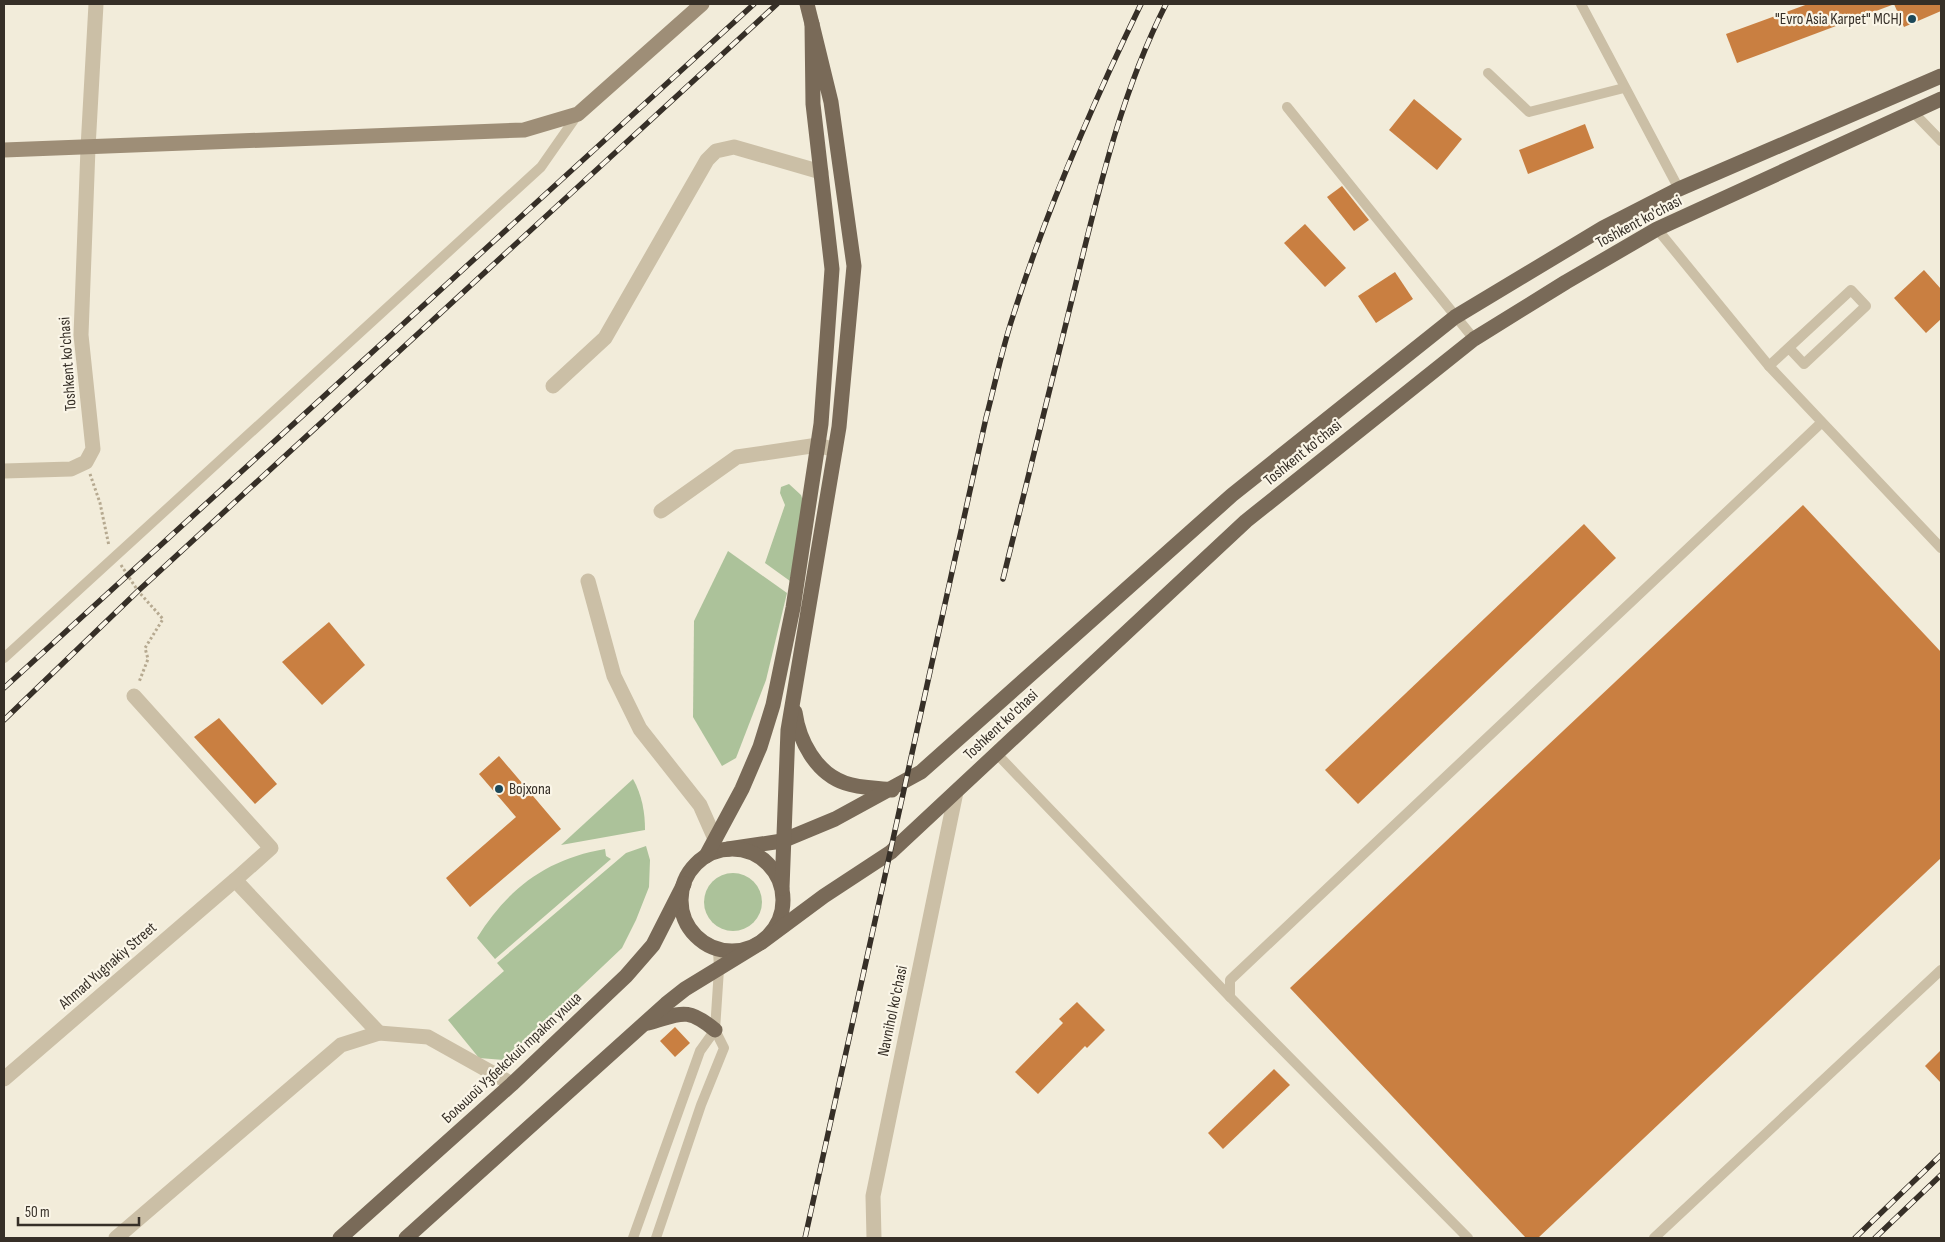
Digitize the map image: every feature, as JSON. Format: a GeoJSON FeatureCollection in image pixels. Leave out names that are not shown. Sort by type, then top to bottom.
{"type":"FeatureCollection","features":[{"type":"Feature","properties":{"kind":"main road"},"geometry":{"type":"LineString","coordinates":[[406,1238],[641,1025],[685,989],[762,942],[778,924],[784,900],[782,888],[782,841],[788,730],[835,450],[854,266],[832,102],[807,4]]}},
{"type":"Feature","properties":{"kind":"main road"},"geometry":{"type":"LineString","coordinates":[[762,942],[748,949],[733,952],[718,950],[703,942],[691,931],[682,908],[684,884],[689,873],[706,856],[753,764],[773,705],[793,608],[818,445],[832,269],[813,104],[812,24]]}},
{"type":"Feature","properties":{"kind":"main road","name":"Toshkent ko'chasi"},"geometry":{"type":"LineString","coordinates":[[728,849],[782,841],[835,819],[892,790],[921,772],[1232,496],[1455,316],[1603,228],[1679,189],[1941,76]]}},
{"type":"Feature","properties":{"kind":"main road","name":"Toshkent ko'chasi"},"geometry":{"type":"LineString","coordinates":[[762,942],[824,896],[891,852],[996,752],[1246,521],[1474,339],[1566,282],[1658,230],[1941,99]]}},
{"type":"Feature","properties":{"kind":"main road"},"geometry":{"type":"LineString","coordinates":[[794,698],[797,727],[804,746],[825,770],[837,780],[847,784],[892,790]]}},
{"type":"Feature","properties":{"kind":"main road"},"geometry":{"type":"LineString","coordinates":[[706,856],[728,849],[743,850],[756,855],[768,863],[776,874],[782,888]]}},
{"type":"Feature","properties":{"kind":"main road","name":"Большой Узбекский тракт улица"},"geometry":{"type":"LineString","coordinates":[[340,1238],[512,1084],[642,959],[653,945],[684,884]]}},
{"type":"Feature","properties":{"kind":"main road"},"geometry":{"type":"LineString","coordinates":[[641,1025],[684,1013],[700,1018],[715,1030]]}},
{"type":"Feature","properties":{"kind":"street","name":"Toshkent ko'chasi"},"geometry":{"type":"LineString","coordinates":[[86,462],[93,449],[81,335],[96,4]]}},
{"type":"Feature","properties":{"kind":"street"},"geometry":{"type":"LineString","coordinates":[[4,150],[524,130],[578,114],[702,4]]}},
{"type":"Feature","properties":{"kind":"street"},"geometry":{"type":"LineString","coordinates":[[553,386],[605,338],[707,160],[716,151],[734,147],[821,172]]}},
{"type":"Feature","properties":{"kind":"street"},"geometry":{"type":"LineString","coordinates":[[661,511],[737,458],[818,445],[835,450]]}},
{"type":"Feature","properties":{"kind":"street"},"geometry":{"type":"LineString","coordinates":[[4,471],[71,469],[86,462]]}},
{"type":"Feature","properties":{"kind":"street"},"geometry":{"type":"LineString","coordinates":[[588,581],[614,676],[640,729],[700,805],[715,839]]}},
{"type":"Feature","properties":{"kind":"street","name":"Ahmad Yugnakiy Street"},"geometry":{"type":"LineString","coordinates":[[4,1079],[271,848],[134,696]]}},
{"type":"Feature","properties":{"kind":"street","name":"Navnihol ko'chasi"},"geometry":{"type":"LineString","coordinates":[[874,1238],[873,1196],[956,792]]}},
{"type":"Feature","properties":{"kind":"street"},"geometry":{"type":"LineString","coordinates":[[235,880],[379,1033]]}},
{"type":"Feature","properties":{"kind":"street"},"geometry":{"type":"LineString","coordinates":[[116,1238],[341,1045],[379,1033],[428,1037],[512,1084]]}},
{"type":"Feature","properties":{"kind":"lane"},"geometry":{"type":"LineString","coordinates":[[1581,4],[1679,189]]}},
{"type":"Feature","properties":{"kind":"lane"},"geometry":{"type":"LineString","coordinates":[[1488,73],[1529,112],[1624,88]]}},
{"type":"Feature","properties":{"kind":"lane"},"geometry":{"type":"LineString","coordinates":[[1287,107],[1474,339]]}},
{"type":"Feature","properties":{"kind":"lane"},"geometry":{"type":"LineString","coordinates":[[1913,112],[1941,142]]}},
{"type":"Feature","properties":{"kind":"lane"},"geometry":{"type":"LineString","coordinates":[[4,658],[541,167],[578,114]]}},
{"type":"Feature","properties":{"kind":"lane"},"geometry":{"type":"LineString","coordinates":[[1658,230],[1769,366],[1941,548]]}},
{"type":"Feature","properties":{"kind":"lane"},"geometry":{"type":"LineString","coordinates":[[1769,366],[1788,348],[1851,290],[1866,306],[1804,364],[1788,348]]}},
{"type":"Feature","properties":{"kind":"lane"},"geometry":{"type":"LineString","coordinates":[[1230,997],[1230,980],[1821,423]]}},
{"type":"Feature","properties":{"kind":"lane"},"geometry":{"type":"LineString","coordinates":[[996,752],[1230,997],[1468,1238]]}},
{"type":"Feature","properties":{"kind":"lane"},"geometry":{"type":"LineString","coordinates":[[656,1238],[724,1048],[715,1030],[719,969],[718,950]]}},
{"type":"Feature","properties":{"kind":"lane"},"geometry":{"type":"LineString","coordinates":[[1654,1238],[1941,970]]}},
{"type":"Feature","properties":{"kind":"lane"},"geometry":{"type":"LineString","coordinates":[[633,1238],[700,1051],[715,1030]]}},
{"type":"Feature","properties":{"kind":"path"},"geometry":{"type":"LineString","coordinates":[[86,462],[100,502],[110,550],[138,591],[163,619],[145,648],[148,659],[134,696]]}},
{"type":"Feature","properties":{"kind":"green space"},"geometry":{"type":"Polygon","coordinates":[[[789,484],[801,495],[804,504],[790,581],[765,563],[785,505],[780,493],[781,487],[789,484]]]}},
{"type":"Feature","properties":{"kind":"green space"},"geometry":{"type":"Polygon","coordinates":[[[728,551],[787,593],[766,680],[736,758],[722,766],[693,717],[694,621],[728,551]]]}},
{"type":"Feature","properties":{"kind":"green space"},"geometry":{"type":"Polygon","coordinates":[[[633,779],[639,791],[645,830],[561,845],[633,779]]]}},
{"type":"Feature","properties":{"kind":"green space"},"geometry":{"type":"Polygon","coordinates":[[[646,846],[650,860],[649,887],[622,948],[504,1060],[479,1058],[448,1020],[504,971],[497,963],[626,853],[646,846]]]}},
{"type":"Feature","properties":{"kind":"green space"},"geometry":{"type":"Polygon","coordinates":[[[605,849],[606,856],[611,859],[495,959],[477,938],[502,904],[531,879],[547,868],[565,860],[605,849]]]}},
{"type":"Feature","properties":{"kind":"green space"},"geometry":{"type":"Polygon","coordinates":[[[733,873],[744,875],[757,886],[762,902],[760,913],[749,926],[733,931],[722,929],[709,918],[704,902],[706,891],[717,878],[733,873]]]}},
{"type":"Feature","properties":{"kind":"building"},"geometry":{"type":"Polygon","coordinates":[[[1808,4],[1892,5],[1737,63],[1726,34],[1808,4]]]}},
{"type":"Feature","properties":{"kind":"building","name":"\"Evro Asia Karpet\" MCHJ"},"geometry":{"type":"Polygon","coordinates":[[[1894,4],[1941,4],[1941,11],[1904,27],[1894,4]]]}},
{"type":"Feature","properties":{"kind":"building"},"geometry":{"type":"Polygon","coordinates":[[[1414,99],[1462,139],[1437,170],[1389,130],[1414,99]]]}},
{"type":"Feature","properties":{"kind":"building"},"geometry":{"type":"Polygon","coordinates":[[[1585,124],[1594,148],[1528,174],[1519,150],[1585,124]]]}},
{"type":"Feature","properties":{"kind":"building"},"geometry":{"type":"Polygon","coordinates":[[[1342,186],[1369,220],[1354,231],[1327,197],[1342,186]]]}},
{"type":"Feature","properties":{"kind":"building"},"geometry":{"type":"Polygon","coordinates":[[[1305,224],[1346,268],[1325,287],[1284,243],[1305,224]]]}},
{"type":"Feature","properties":{"kind":"building"},"geometry":{"type":"Polygon","coordinates":[[[1924,270],[1941,289],[1941,319],[1926,333],[1894,298],[1924,270]]]}},
{"type":"Feature","properties":{"kind":"building"},"geometry":{"type":"Polygon","coordinates":[[[1395,272],[1413,299],[1376,323],[1358,296],[1395,272]]]}},
{"type":"Feature","properties":{"kind":"building"},"geometry":{"type":"Polygon","coordinates":[[[1803,505],[1941,652],[1941,858],[1538,1238],[1526,1238],[1290,988],[1803,505]]]}},
{"type":"Feature","properties":{"kind":"building"},"geometry":{"type":"Polygon","coordinates":[[[1584,524],[1616,558],[1358,804],[1325,770],[1584,524]]]}},
{"type":"Feature","properties":{"kind":"building"},"geometry":{"type":"Polygon","coordinates":[[[329,622],[365,665],[322,705],[282,662],[329,622]]]}},
{"type":"Feature","properties":{"kind":"building"},"geometry":{"type":"Polygon","coordinates":[[[219,718],[277,784],[255,804],[194,737],[219,718]]]}},
{"type":"Feature","properties":{"kind":"building"},"geometry":{"type":"Polygon","coordinates":[[[499,756],[561,829],[470,907],[446,878],[516,817],[479,774],[499,756]]]}},
{"type":"Feature","properties":{"kind":"building"},"geometry":{"type":"Polygon","coordinates":[[[1077,1002],[1105,1030],[1087,1048],[1085,1046],[1038,1094],[1015,1072],[1063,1023],[1059,1019],[1077,1002]]]}},
{"type":"Feature","properties":{"kind":"building"},"geometry":{"type":"Polygon","coordinates":[[[675,1027],[690,1043],[675,1057],[660,1041],[675,1027]]]}},
{"type":"Feature","properties":{"kind":"building"},"geometry":{"type":"Polygon","coordinates":[[[1941,1050],[1941,1083],[1925,1066],[1941,1050]]]}},
{"type":"Feature","properties":{"kind":"building"},"geometry":{"type":"Polygon","coordinates":[[[1274,1069],[1290,1085],[1223,1149],[1208,1133],[1274,1069]]]}},
{"type":"Feature","properties":{"kind":"railway"},"geometry":{"type":"LineString","coordinates":[[4,688],[754,4]]}},
{"type":"Feature","properties":{"kind":"railway"},"geometry":{"type":"LineString","coordinates":[[4,720],[138,591],[777,4]]}},
{"type":"Feature","properties":{"kind":"railway"},"geometry":{"type":"LineString","coordinates":[[805,1238],[986,418],[1005,341],[1040,236],[1071,157],[1141,4]]}},
{"type":"Feature","properties":{"kind":"railway"},"geometry":{"type":"LineString","coordinates":[[1003,579],[1092,218],[1112,145],[1136,73],[1166,4]]}},
{"type":"Feature","properties":{"kind":"railway"},"geometry":{"type":"LineString","coordinates":[[1855,1238],[1941,1155]]}},
{"type":"Feature","properties":{"kind":"railway"},"geometry":{"type":"LineString","coordinates":[[1875,1238],[1941,1175]]}},
{"type":"Feature","properties":{"kind":"place","name":"\"Evro Asia Karpet\" MCHJ"},"geometry":{"type":"Point","coordinates":[1912,19]}},
{"type":"Feature","properties":{"kind":"place","name":"Bojxona"},"geometry":{"type":"Point","coordinates":[499,789]}}]}
